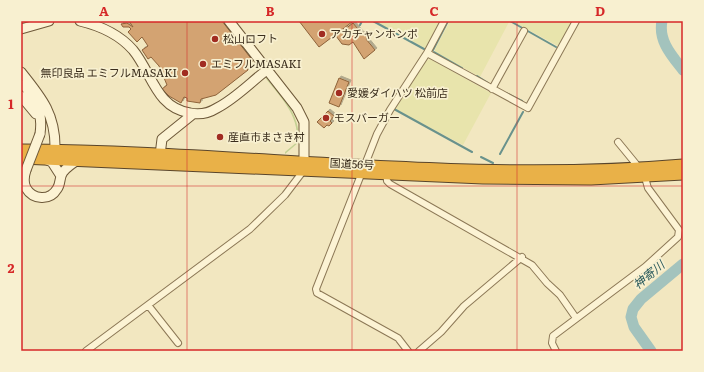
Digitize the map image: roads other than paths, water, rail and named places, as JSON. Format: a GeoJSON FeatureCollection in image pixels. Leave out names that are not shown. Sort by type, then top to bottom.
{"type":"FeatureCollection","features":[{"type":"Feature","properties":{"kind":"highway","name":"国道56号"},"geometry":{"type":"LineString","coordinates":[[21,150],[55,150],[160,155],[304,166]]}},
{"type":"Feature","properties":{"kind":"highway","name":"国道56号"},"geometry":{"type":"LineString","coordinates":[[21,158],[304,166],[543,179],[641,171],[683,165]]}},
{"type":"Feature","properties":{"kind":"highway","name":"国道56号"},"geometry":{"type":"LineString","coordinates":[[641,171],[683,174]]}},
{"type":"Feature","properties":{"kind":"street"},"geometry":{"type":"LineString","coordinates":[[21,29],[48,21]]}},
{"type":"Feature","properties":{"kind":"street"},"geometry":{"type":"LineString","coordinates":[[80,21],[105,29],[126,43],[142,63],[165,102],[179,111],[193,114],[210,112],[268,69]]}},
{"type":"Feature","properties":{"kind":"street"},"geometry":{"type":"LineString","coordinates":[[86,351],[94,349],[148,305],[250,228],[285,195],[304,166],[304,122],[297,108],[229,21]]}},
{"type":"Feature","properties":{"kind":"street"},"geometry":{"type":"LineString","coordinates":[[408,351],[398,338],[315,292],[363,169],[390,110],[427,53],[444,21]]}},
{"type":"Feature","properties":{"kind":"street"},"geometry":{"type":"LineString","coordinates":[[427,53],[528,108],[576,21]]}},
{"type":"Feature","properties":{"kind":"street"},"geometry":{"type":"LineString","coordinates":[[492,89],[524,31]]}},
{"type":"Feature","properties":{"kind":"street"},"geometry":{"type":"LineString","coordinates":[[21,72],[43,99],[55,137],[55,150]]}},
{"type":"Feature","properties":{"kind":"street"},"geometry":{"type":"LineString","coordinates":[[21,81],[40,109],[42,116],[40,134],[26,170],[24,180],[30,193],[36,197],[45,198],[54,193],[58,188],[60,176],[66,168],[78,160]]}},
{"type":"Feature","properties":{"kind":"street"},"geometry":{"type":"LineString","coordinates":[[21,87],[32,97]]}},
{"type":"Feature","properties":{"kind":"street"},"geometry":{"type":"LineString","coordinates":[[21,96],[36,114]]}},
{"type":"Feature","properties":{"kind":"street"},"geometry":{"type":"LineString","coordinates":[[160,155],[162,139],[193,114]]}},
{"type":"Feature","properties":{"kind":"street"},"geometry":{"type":"LineString","coordinates":[[556,351],[552,344],[553,336],[645,267],[678,237],[679,230],[648,188],[641,171],[618,142]]}},
{"type":"Feature","properties":{"kind":"street"},"geometry":{"type":"LineString","coordinates":[[43,158],[52,162],[60,176]]}},
{"type":"Feature","properties":{"kind":"street"},"geometry":{"type":"LineString","coordinates":[[386,170],[390,184],[522,257],[532,265],[547,283],[560,295],[576,318]]}},
{"type":"Feature","properties":{"kind":"street"},"geometry":{"type":"LineString","coordinates":[[419,351],[444,329],[464,306],[522,257]]}},
{"type":"Feature","properties":{"kind":"street"},"geometry":{"type":"LineString","coordinates":[[148,305],[178,343]]}},
{"type":"Feature","properties":{"kind":"waterway"},"geometry":{"type":"LineString","coordinates":[[360,25],[362,21]]}},
{"type":"Feature","properties":{"kind":"waterway"},"geometry":{"type":"LineString","coordinates":[[373,21],[424,49]]}},
{"type":"Feature","properties":{"kind":"waterway"},"geometry":{"type":"LineString","coordinates":[[433,50],[448,21]]}},
{"type":"Feature","properties":{"kind":"waterway"},"geometry":{"type":"LineString","coordinates":[[510,21],[556,47]]}},
{"type":"Feature","properties":{"kind":"waterway"},"geometry":{"type":"LineString","coordinates":[[662,21],[661,28],[664,42],[670,54],[683,70]]}},
{"type":"Feature","properties":{"kind":"waterway"},"geometry":{"type":"LineString","coordinates":[[434,52],[462,68]]}},
{"type":"Feature","properties":{"kind":"waterway"},"geometry":{"type":"LineString","coordinates":[[477,76],[488,83]]}},
{"type":"Feature","properties":{"kind":"waterway"},"geometry":{"type":"LineString","coordinates":[[506,93],[522,101]]}},
{"type":"Feature","properties":{"kind":"waterway"},"geometry":{"type":"LineString","coordinates":[[395,107],[394,109],[472,152]]}},
{"type":"Feature","properties":{"kind":"waterway"},"geometry":{"type":"LineString","coordinates":[[500,154],[523,112]]}},
{"type":"Feature","properties":{"kind":"waterway"},"geometry":{"type":"LineString","coordinates":[[481,157],[493,163]]}},
{"type":"Feature","properties":{"kind":"waterway","name":"神寄川"},"geometry":{"type":"LineString","coordinates":[[651,351],[634,327],[631,317],[633,309],[641,299],[683,264]]}},
{"type":"Feature","properties":{"kind":"place","name":"アカチャンホンポ"},"geometry":{"type":"Point","coordinates":[322,34]}},
{"type":"Feature","properties":{"kind":"place","name":"松山ロフト"},"geometry":{"type":"Point","coordinates":[215,39]}},
{"type":"Feature","properties":{"kind":"place","name":"エミフルMASAKI"},"geometry":{"type":"Point","coordinates":[203,64]}},
{"type":"Feature","properties":{"kind":"place","name":"無印良品 エミフルMASAKI"},"geometry":{"type":"Point","coordinates":[185,73]}},
{"type":"Feature","properties":{"kind":"place","name":"愛媛ダイハツ 松前店"},"geometry":{"type":"Point","coordinates":[339,93]}},
{"type":"Feature","properties":{"kind":"place","name":"モスバーガー"},"geometry":{"type":"Point","coordinates":[326,118]}},
{"type":"Feature","properties":{"kind":"place","name":"産直市まさき村"},"geometry":{"type":"Point","coordinates":[220,137]}}]}
